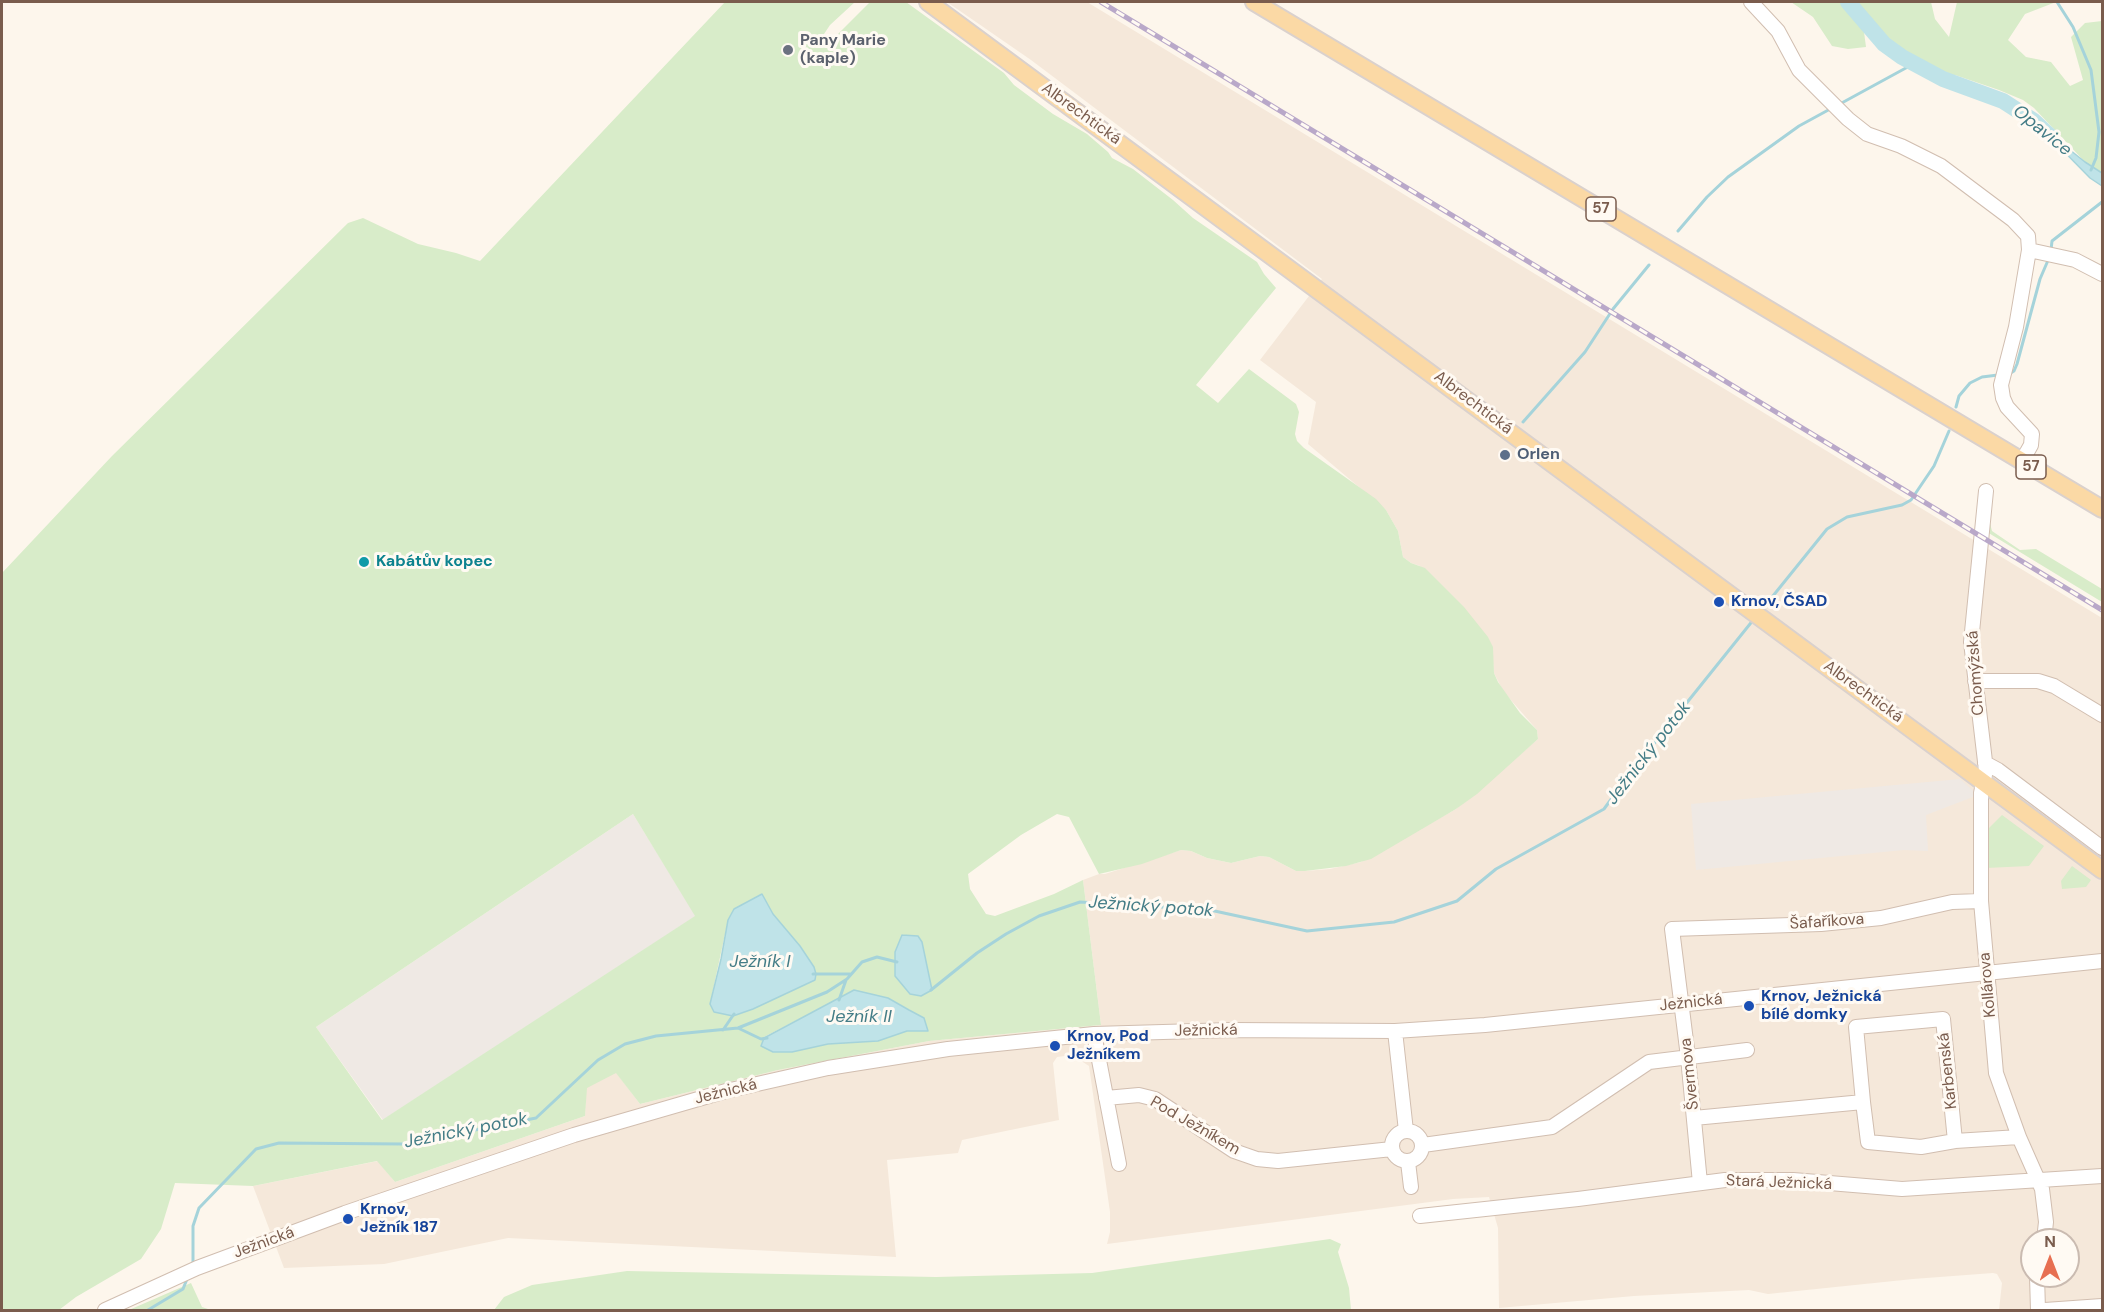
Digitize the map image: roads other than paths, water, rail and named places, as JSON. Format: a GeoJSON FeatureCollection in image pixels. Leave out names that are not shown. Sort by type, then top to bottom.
{"type":"FeatureCollection","features":[{"type":"Feature","properties":{"kind":"main road","name":"Albrechtická"},"geometry":{"type":"LineString","coordinates":[[928,2],[2103,870]]}},
{"type":"Feature","properties":{"kind":"main road","name":"57"},"geometry":{"type":"LineString","coordinates":[[1254,2],[2103,509]]}},
{"type":"Feature","properties":{"kind":"street"},"geometry":{"type":"LineString","coordinates":[[1751,2],[1778,31],[1799,70],[1834,106],[1867,134],[1922,155],[1941,166],[1988,200],[2024,231],[2029,241],[2029,250],[2016,327],[2001,385],[2007,406],[2032,434],[2031,445],[2022,461]]}},
{"type":"Feature","properties":{"kind":"street"},"geometry":{"type":"LineString","coordinates":[[2029,250],[2075,260],[2103,274]]}},
{"type":"Feature","properties":{"kind":"street","name":"Chomýžská"},"geometry":{"type":"LineString","coordinates":[[1984,782],[1985,763],[1971,642],[1986,491]]}},
{"type":"Feature","properties":{"kind":"street"},"geometry":{"type":"LineString","coordinates":[[1975,681],[2038,681],[2054,686],[2103,715]]}},
{"type":"Feature","properties":{"kind":"street"},"geometry":{"type":"LineString","coordinates":[[1985,763],[1998,770],[2103,848]]}},
{"type":"Feature","properties":{"kind":"street","name":"Kollárova"},"geometry":{"type":"LineString","coordinates":[[1984,782],[1981,793],[1981,901],[1995,1073],[2042,1189],[2045,1228]]}},
{"type":"Feature","properties":{"kind":"street","name":"Šafaříkova"},"geometry":{"type":"LineString","coordinates":[[1672,929],[1833,923],[1881,918],[1952,902],[1981,901]]}},
{"type":"Feature","properties":{"kind":"street","name":"Švermova"},"geometry":{"type":"LineString","coordinates":[[1672,929],[1688,1057],[1700,1184]]}},
{"type":"Feature","properties":{"kind":"street","name":"Ježnická"},"geometry":{"type":"LineString","coordinates":[[105,1311],[197,1268],[345,1213],[574,1135],[726,1091],[828,1068],[937,1051],[1094,1034],[1232,1030],[1395,1031],[1485,1025],[2103,961]]}},
{"type":"Feature","properties":{"kind":"street","name":"Karbenská"},"geometry":{"type":"LineString","coordinates":[[1956,1141],[1943,1019],[1856,1027],[1868,1142],[1921,1147],[1956,1141],[2019,1137]]}},
{"type":"Feature","properties":{"kind":"street"},"geometry":{"type":"LineString","coordinates":[[1395,1031],[1406,1131]]}},
{"type":"Feature","properties":{"kind":"street"},"geometry":{"type":"LineString","coordinates":[[1094,1034],[1119,1164]]}},
{"type":"Feature","properties":{"kind":"street"},"geometry":{"type":"LineString","coordinates":[[1423,1145],[1552,1127],[1649,1062],[1747,1050]]}},
{"type":"Feature","properties":{"kind":"street","name":"Pod Ježníkem"},"geometry":{"type":"LineString","coordinates":[[1106,1098],[1139,1095],[1155,1099],[1234,1151],[1257,1159],[1278,1161],[1392,1149]]}},
{"type":"Feature","properties":{"kind":"street"},"geometry":{"type":"LineString","coordinates":[[1694,1118],[1863,1102]]}},
{"type":"Feature","properties":{"kind":"street"},"geometry":{"type":"LineString","coordinates":[[1406,1131],[1414,1132],[1420,1137],[1423,1145],[1421,1154],[1416,1160],[1408,1162],[1395,1156],[1392,1149],[1393,1140],[1398,1134],[1406,1131]]}},
{"type":"Feature","properties":{"kind":"street"},"geometry":{"type":"LineString","coordinates":[[1408,1162],[1411,1187]]}},
{"type":"Feature","properties":{"kind":"street","name":"Stará Ježnická"},"geometry":{"type":"LineString","coordinates":[[1420,1216],[1725,1180],[1793,1180],[1902,1189],[2103,1176]]}},
{"type":"Feature","properties":{"kind":"street"},"geometry":{"type":"LineString","coordinates":[[2037,1288],[2038,1311]]}},
{"type":"Feature","properties":{"kind":"street"},"geometry":{"type":"LineString","coordinates":[[2045,1311],[2103,1305]]}},
{"type":"Feature","properties":{"kind":"water"},"geometry":{"type":"Polygon","coordinates":[[[2034,121],[2102,173],[2102,186],[2090,178],[2034,121]]]}},
{"type":"Feature","properties":{"kind":"water","name":"Ježník I"},"geometry":{"type":"Polygon","coordinates":[[[762,894],[773,914],[814,967],[815,980],[733,1016],[714,1012],[710,1004],[728,920],[734,909],[762,894]]]}},
{"type":"Feature","properties":{"kind":"water"},"geometry":{"type":"Polygon","coordinates":[[[902,935],[918,936],[922,942],[932,990],[921,996],[910,994],[895,976],[895,952],[902,935]]]}},
{"type":"Feature","properties":{"kind":"water","name":"Ježník II"},"geometry":{"type":"Polygon","coordinates":[[[854,990],[888,998],[924,1018],[928,1031],[907,1031],[878,1041],[828,1044],[792,1052],[773,1052],[761,1046],[764,1038],[854,990]]]}},
{"type":"Feature","properties":{"kind":"waterway","name":"Opavice"},"geometry":{"type":"LineString","coordinates":[[1848,2],[1884,44],[1902,57],[1943,79],[2003,101],[2034,121],[2050,136]]}},
{"type":"Feature","properties":{"kind":"waterway"},"geometry":{"type":"LineString","coordinates":[[2057,2],[2073,27],[2091,70],[2099,132],[2096,158],[2091,170]]}},
{"type":"Feature","properties":{"kind":"waterway"},"geometry":{"type":"LineString","coordinates":[[1838,105],[1915,63]]}},
{"type":"Feature","properties":{"kind":"waterway"},"geometry":{"type":"LineString","coordinates":[[1678,231],[1707,197],[1728,177],[1799,126],[1832,108]]}},
{"type":"Feature","properties":{"kind":"waterway","name":"Ježnický potok"},"geometry":{"type":"LineString","coordinates":[[2051,250],[2052,241],[2102,202]]}},
{"type":"Feature","properties":{"kind":"waterway","name":"Ježnický potok"},"geometry":{"type":"LineString","coordinates":[[2009,374],[2014,371],[2017,364],[2040,279],[2049,258]]}},
{"type":"Feature","properties":{"kind":"waterway"},"geometry":{"type":"LineString","coordinates":[[1523,422],[1585,352],[1613,309],[1649,265]]}},
{"type":"Feature","properties":{"kind":"waterway","name":"Ježnický potok"},"geometry":{"type":"LineString","coordinates":[[1956,407],[1959,396],[1970,383],[1982,377],[1998,375]]}},
{"type":"Feature","properties":{"kind":"waterway","name":"Ježnický potok"},"geometry":{"type":"LineString","coordinates":[[1760,612],[1827,529],[1847,517],[1902,505],[1911,500],[1934,466],[1949,431]]}},
{"type":"Feature","properties":{"kind":"waterway","name":"Ježnický potok"},"geometry":{"type":"LineString","coordinates":[[931,990],[977,953],[1006,934],[1039,916],[1080,902],[1210,910],[1307,931],[1394,922],[1457,901],[1496,869],[1604,809],[1754,619]]}},
{"type":"Feature","properties":{"kind":"waterway","name":"Ježnický potok"},"geometry":{"type":"LineString","coordinates":[[193,1264],[193,1226],[199,1208],[256,1149],[279,1143],[404,1144],[536,1118],[598,1060],[625,1044],[656,1036],[738,1028],[827,992],[847,979],[862,962],[877,957],[897,962]]}},
{"type":"Feature","properties":{"kind":"waterway"},"geometry":{"type":"LineString","coordinates":[[813,974],[850,974]]}},
{"type":"Feature","properties":{"kind":"waterway"},"geometry":{"type":"LineString","coordinates":[[839,1000],[846,980]]}},
{"type":"Feature","properties":{"kind":"waterway"},"geometry":{"type":"LineString","coordinates":[[723,1030],[734,1014]]}},
{"type":"Feature","properties":{"kind":"waterway"},"geometry":{"type":"LineString","coordinates":[[738,1028],[761,1039],[767,1038]]}},
{"type":"Feature","properties":{"kind":"waterway","name":"Ježnický potok"},"geometry":{"type":"LineString","coordinates":[[148,1310],[183,1289],[187,1279]]}},
{"type":"Feature","properties":{"kind":"railway"},"geometry":{"type":"LineString","coordinates":[[1101,2],[2102,610]]}},
{"type":"Feature","properties":{"kind":"place","name":"Pany Marie (kaple)"},"geometry":{"type":"Point","coordinates":[788,50]}},
{"type":"Feature","properties":{"kind":"place","name":"Orlen"},"geometry":{"type":"Point","coordinates":[1505,455]}},
{"type":"Feature","properties":{"kind":"place","name":"Kabátův kopec"},"geometry":{"type":"Point","coordinates":[364,562]}},
{"type":"Feature","properties":{"kind":"place","name":"Krnov, ČSAD"},"geometry":{"type":"Point","coordinates":[1719,602]}},
{"type":"Feature","properties":{"kind":"place","name":"Krnov, Ježnická bílé domky"},"geometry":{"type":"Point","coordinates":[1749,1006]}},
{"type":"Feature","properties":{"kind":"place","name":"Krnov, Pod Ježníkem"},"geometry":{"type":"Point","coordinates":[1055,1046]}},
{"type":"Feature","properties":{"kind":"place","name":"Krnov, Ježník 187"},"geometry":{"type":"Point","coordinates":[348,1219]}}]}
